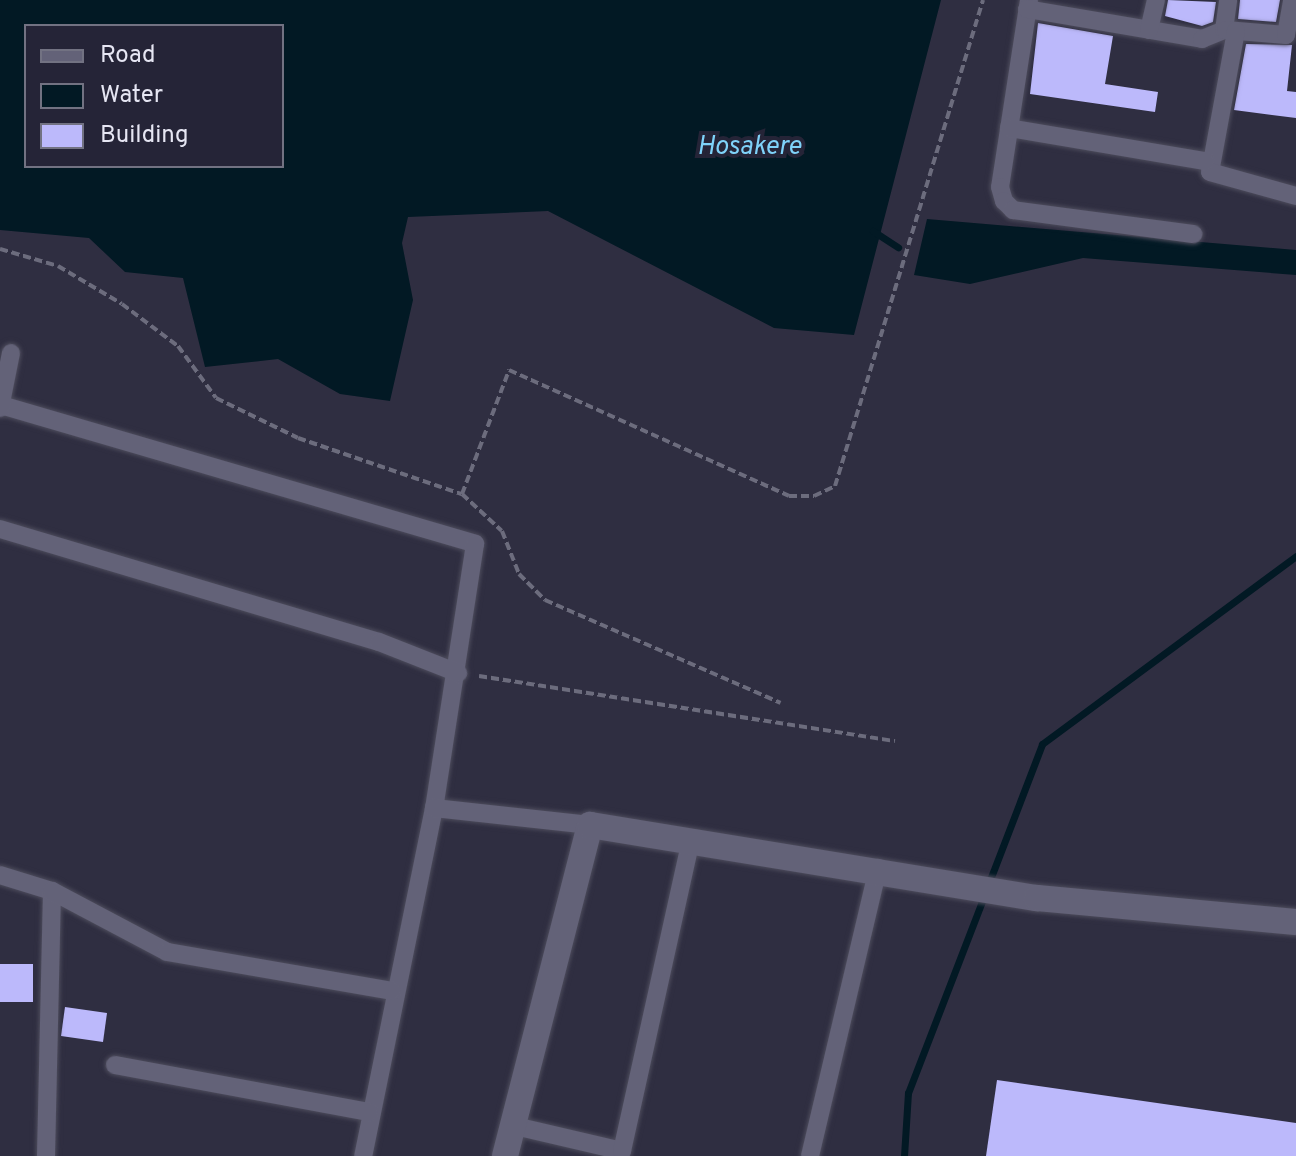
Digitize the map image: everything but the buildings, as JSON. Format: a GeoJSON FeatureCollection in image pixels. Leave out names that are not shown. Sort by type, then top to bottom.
{"type":"FeatureCollection","features":[{"type":"Feature","properties":{"kind":"street"},"geometry":{"type":"LineString","coordinates":[[1149,30],[1156,0]]}},
{"type":"Feature","properties":{"kind":"street"},"geometry":{"type":"LineString","coordinates":[[1228,0],[1230,30],[1210,172],[1296,196]]}},
{"type":"Feature","properties":{"kind":"street"},"geometry":{"type":"LineString","coordinates":[[1193,234],[1013,210],[1000,187],[1028,5],[1081,9],[1149,30],[1202,39],[1230,30],[1286,35],[1292,0]]}},
{"type":"Feature","properties":{"kind":"street"},"geometry":{"type":"LineString","coordinates":[[1009,128],[1205,161]]}},
{"type":"Feature","properties":{"kind":"street"},"geometry":{"type":"LineString","coordinates":[[11,353],[0,407],[475,544],[458,673],[434,808],[392,991],[363,1156]]}},
{"type":"Feature","properties":{"kind":"street"},"geometry":{"type":"LineString","coordinates":[[0,529],[379,642],[458,673]]}},
{"type":"Feature","properties":{"kind":"street"},"geometry":{"type":"LineString","coordinates":[[434,808],[590,825],[691,840],[878,868],[923,879],[1037,898],[1296,922]]}},
{"type":"Feature","properties":{"kind":"street"},"geometry":{"type":"LineString","coordinates":[[505,1156],[590,825]]}},
{"type":"Feature","properties":{"kind":"street"},"geometry":{"type":"LineString","coordinates":[[511,1125],[622,1151],[691,840]]}},
{"type":"Feature","properties":{"kind":"street"},"geometry":{"type":"LineString","coordinates":[[810,1156],[878,868]]}},
{"type":"Feature","properties":{"kind":"street"},"geometry":{"type":"LineString","coordinates":[[0,875],[52,891],[167,952],[392,991]]}},
{"type":"Feature","properties":{"kind":"street"},"geometry":{"type":"LineString","coordinates":[[46,1156],[52,891]]}},
{"type":"Feature","properties":{"kind":"street"},"geometry":{"type":"LineString","coordinates":[[115,1065],[369,1112]]}},
{"type":"Feature","properties":{"kind":"path"},"geometry":{"type":"LineString","coordinates":[[462,494],[509,370],[789,496],[814,496],[835,486],[983,0]]}},
{"type":"Feature","properties":{"kind":"path"},"geometry":{"type":"LineString","coordinates":[[0,249],[58,266],[122,304],[178,346],[216,398],[298,438],[462,494],[502,531],[519,574],[545,600],[781,703]]}},
{"type":"Feature","properties":{"kind":"path"},"geometry":{"type":"LineString","coordinates":[[458,673],[895,741]]}},
{"type":"Feature","properties":{"kind":"water","name":"Hosakere"},"geometry":{"type":"Polygon","coordinates":[[[0,0],[941,0],[854,335],[774,328],[548,211],[408,217],[402,243],[413,300],[390,401],[340,394],[278,359],[205,367],[183,278],[125,272],[89,238],[0,230],[0,0]]]}},
{"type":"Feature","properties":{"kind":"water"},"geometry":{"type":"Polygon","coordinates":[[[927,219],[1296,250],[1296,275],[1083,258],[970,284],[914,275],[927,219]]]}},
{"type":"Feature","properties":{"kind":"waterway"},"geometry":{"type":"LineString","coordinates":[[873,231],[898,247]]}},
{"type":"Feature","properties":{"kind":"waterway"},"geometry":{"type":"LineString","coordinates":[[988,885],[1042,744],[1296,556]]}},
{"type":"Feature","properties":{"kind":"waterway"},"geometry":{"type":"LineString","coordinates":[[904,1156],[908,1093],[984,896]]}}]}
